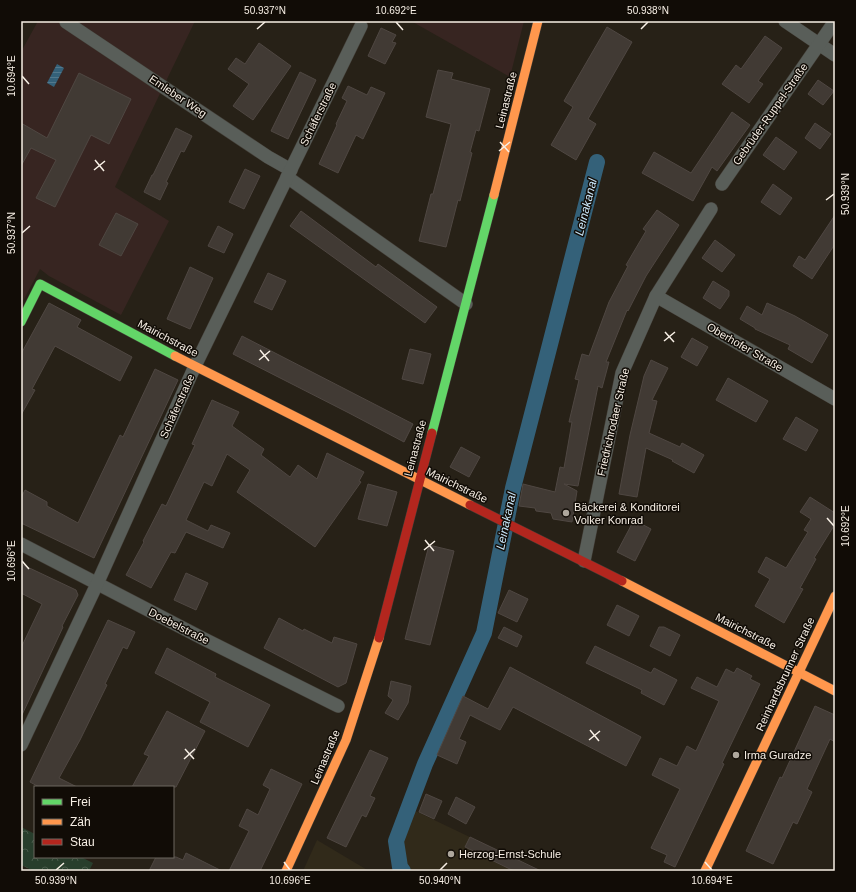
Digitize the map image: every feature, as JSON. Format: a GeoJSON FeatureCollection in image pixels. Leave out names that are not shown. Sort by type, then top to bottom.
{"type":"FeatureCollection","features":[{"type":"Feature","properties":{"kind":"street","name":"Leinastraße"},"geometry":{"type":"LineString","coordinates":[[286,871],[346,740],[376,651],[538,21]]}},
{"type":"Feature","properties":{"kind":"street"},"geometry":{"type":"LineString","coordinates":[[785,21],[835,55]]}},
{"type":"Feature","properties":{"kind":"street","name":"Gebrüder-Ruppel-Straße"},"geometry":{"type":"LineString","coordinates":[[722,184],[835,21]]}},
{"type":"Feature","properties":{"kind":"street","name":"Emleber Weg"},"geometry":{"type":"LineString","coordinates":[[66,22],[268,157],[466,304]]}},
{"type":"Feature","properties":{"kind":"street","name":"Schäferstraße"},"geometry":{"type":"LineString","coordinates":[[21,744],[97,584],[195,366],[361,26]]}},
{"type":"Feature","properties":{"kind":"street","name":"Friedrichrodaer Straße"},"geometry":{"type":"LineString","coordinates":[[584,561],[622,373],[656,296],[711,208]]}},
{"type":"Feature","properties":{"kind":"street","name":"Mairichstraße"},"geometry":{"type":"LineString","coordinates":[[21,322],[40,284],[195,366],[419,480],[584,561],[835,691]]}},
{"type":"Feature","properties":{"kind":"street","name":"Oberhofer Straße"},"geometry":{"type":"LineString","coordinates":[[656,296],[835,399]]}},
{"type":"Feature","properties":{"kind":"street","name":"Doebelstraße"},"geometry":{"type":"LineString","coordinates":[[21,544],[338,706]]}},
{"type":"Feature","properties":{"kind":"street","name":"Reinhardsbrunner Straße"},"geometry":{"type":"LineString","coordinates":[[705,871],[835,596]]}},
{"type":"Feature","properties":{"kind":"shaded area"},"geometry":{"type":"Polygon","coordinates":[[[38,21],[195,21],[115,187],[169,221],[121,315],[49,276],[40,269],[21,305],[21,52],[38,21]]]}},
{"type":"Feature","properties":{"kind":"shaded area"},"geometry":{"type":"Polygon","coordinates":[[[411,21],[524,21],[510,77],[411,21]]]}},
{"type":"Feature","properties":{"kind":"shaded area","name":"Herzog-Ernst-Schule"},"geometry":{"type":"Polygon","coordinates":[[[405,806],[541,871],[400,871],[394,837],[405,806]]]}},
{"type":"Feature","properties":{"kind":"shaded area"},"geometry":{"type":"Polygon","coordinates":[[[317,840],[369,871],[303,871],[317,840]]]}},
{"type":"Feature","properties":{"kind":"green space"},"geometry":{"type":"Polygon","coordinates":[[[21,827],[34,834],[34,858],[83,858],[93,863],[89,871],[34,871],[21,865],[21,827]]]}},
{"type":"Feature","properties":{"kind":"water"},"geometry":{"type":"Polygon","coordinates":[[[57,64],[64,68],[54,87],[47,83],[57,64]]]}},
{"type":"Feature","properties":{"kind":"building"},"geometry":{"type":"Polygon","coordinates":[[[607,27],[632,42],[588,119],[596,124],[576,160],[551,145],[573,107],[564,101],[607,27]]]}},
{"type":"Feature","properties":{"kind":"building"},"geometry":{"type":"Polygon","coordinates":[[[381,28],[396,35],[392,42],[396,43],[385,64],[368,56],[381,28]]]}},
{"type":"Feature","properties":{"kind":"building"},"geometry":{"type":"Polygon","coordinates":[[[765,36],[782,48],[758,81],[763,84],[749,103],[722,84],[736,65],[741,69],[765,36]]]}},
{"type":"Feature","properties":{"kind":"building"},"geometry":{"type":"Polygon","coordinates":[[[259,43],[291,66],[253,120],[233,106],[249,84],[228,69],[236,58],[245,64],[259,43]]]}},
{"type":"Feature","properties":{"kind":"building"},"geometry":{"type":"Polygon","coordinates":[[[438,70],[453,73],[451,79],[490,89],[479,131],[476,130],[460,201],[458,200],[446,247],[419,241],[451,124],[426,117],[438,70]]]}},
{"type":"Feature","properties":{"kind":"building"},"geometry":{"type":"Polygon","coordinates":[[[300,72],[316,80],[288,139],[271,131],[300,72]]]}},
{"type":"Feature","properties":{"kind":"building"},"geometry":{"type":"Polygon","coordinates":[[[79,73],[131,99],[109,144],[91,135],[55,207],[36,198],[56,160],[31,148],[21,166],[21,123],[47,138],[79,73]]]}},
{"type":"Feature","properties":{"kind":"building"},"geometry":{"type":"Polygon","coordinates":[[[818,80],[834,91],[823,105],[808,94],[818,80]]]}},
{"type":"Feature","properties":{"kind":"building"},"geometry":{"type":"Polygon","coordinates":[[[348,86],[367,95],[371,87],[385,93],[363,139],[356,135],[338,173],[319,164],[347,101],[342,98],[348,86]]]}},
{"type":"Feature","properties":{"kind":"building"},"geometry":{"type":"Polygon","coordinates":[[[732,112],[750,125],[717,171],[712,167],[693,201],[642,173],[654,152],[691,173],[732,112]]]}},
{"type":"Feature","properties":{"kind":"building"},"geometry":{"type":"Polygon","coordinates":[[[815,123],[831,134],[820,149],[805,138],[815,123]]]}},
{"type":"Feature","properties":{"kind":"building"},"geometry":{"type":"Polygon","coordinates":[[[176,128],[192,136],[184,152],[181,151],[166,182],[168,183],[160,200],[144,192],[176,128]]]}},
{"type":"Feature","properties":{"kind":"building"},"geometry":{"type":"Polygon","coordinates":[[[776,137],[797,152],[784,170],[763,155],[776,137]]]}},
{"type":"Feature","properties":{"kind":"building"},"geometry":{"type":"Polygon","coordinates":[[[245,169],[260,176],[244,209],[229,202],[245,169]]]}},
{"type":"Feature","properties":{"kind":"building"},"geometry":{"type":"Polygon","coordinates":[[[773,184],[792,198],[780,215],[761,202],[773,184]]]}},
{"type":"Feature","properties":{"kind":"building"},"geometry":{"type":"Polygon","coordinates":[[[657,210],[679,225],[646,276],[628,311],[627,310],[606,362],[609,362],[602,388],[598,386],[578,486],[564,484],[577,491],[572,522],[553,519],[551,513],[536,511],[535,508],[519,506],[523,484],[555,492],[560,467],[564,468],[572,422],[569,422],[579,380],[575,379],[582,354],[589,356],[609,302],[628,266],[626,265],[646,231],[643,229],[657,210]]]}},
{"type":"Feature","properties":{"kind":"building"},"geometry":{"type":"Polygon","coordinates":[[[301,211],[376,267],[378,264],[437,307],[425,323],[290,226],[301,211]]]}},
{"type":"Feature","properties":{"kind":"building"},"geometry":{"type":"Polygon","coordinates":[[[116,213],[138,224],[121,256],[99,245],[116,213]]]}},
{"type":"Feature","properties":{"kind":"building"},"geometry":{"type":"Polygon","coordinates":[[[835,215],[835,244],[812,279],[793,266],[799,256],[805,260],[835,215]]]}},
{"type":"Feature","properties":{"kind":"building"},"geometry":{"type":"Polygon","coordinates":[[[218,226],[233,234],[224,253],[208,246],[218,226]]]}},
{"type":"Feature","properties":{"kind":"building"},"geometry":{"type":"Polygon","coordinates":[[[715,240],[735,255],[722,272],[702,258],[715,240]]]}},
{"type":"Feature","properties":{"kind":"building"},"geometry":{"type":"Polygon","coordinates":[[[190,267],[213,278],[190,329],[167,319],[190,267]]]}},
{"type":"Feature","properties":{"kind":"building"},"geometry":{"type":"Polygon","coordinates":[[[268,273],[286,281],[272,310],[254,302],[268,273]]]}},
{"type":"Feature","properties":{"kind":"building"},"geometry":{"type":"Polygon","coordinates":[[[713,281],[729,291],[729,296],[720,309],[703,298],[713,281]]]}},
{"type":"Feature","properties":{"kind":"building"},"geometry":{"type":"Polygon","coordinates":[[[49,303],[81,320],[77,327],[132,357],[120,381],[55,346],[32,389],[35,390],[21,415],[21,354],[49,303]]]}},
{"type":"Feature","properties":{"kind":"building"},"geometry":{"type":"Polygon","coordinates":[[[767,303],[795,316],[828,335],[812,363],[788,349],[790,345],[755,329],[740,319],[747,306],[762,315],[767,303]]]}},
{"type":"Feature","properties":{"kind":"building"},"geometry":{"type":"Polygon","coordinates":[[[242,336],[413,424],[404,442],[233,354],[242,336]]]}},
{"type":"Feature","properties":{"kind":"building"},"geometry":{"type":"Polygon","coordinates":[[[692,338],[708,347],[697,366],[681,357],[692,338]]]}},
{"type":"Feature","properties":{"kind":"building"},"geometry":{"type":"Polygon","coordinates":[[[410,349],[431,354],[423,384],[402,379],[410,349]]]}},
{"type":"Feature","properties":{"kind":"building"},"geometry":{"type":"Polygon","coordinates":[[[651,360],[668,368],[652,400],[657,401],[649,433],[680,447],[682,443],[704,455],[694,473],[672,461],[673,460],[646,448],[637,497],[619,494],[630,435],[644,376],[651,360]]]}},
{"type":"Feature","properties":{"kind":"building"},"geometry":{"type":"Polygon","coordinates":[[[155,369],[178,380],[94,558],[21,523],[21,498],[25,490],[47,502],[47,506],[78,523],[120,435],[123,437],[155,369]]]}},
{"type":"Feature","properties":{"kind":"building"},"geometry":{"type":"Polygon","coordinates":[[[728,378],[768,401],[756,422],[716,400],[728,378]]]}},
{"type":"Feature","properties":{"kind":"building"},"geometry":{"type":"Polygon","coordinates":[[[212,400],[239,412],[232,426],[264,449],[261,455],[290,477],[298,465],[317,479],[327,453],[364,472],[359,481],[361,482],[315,547],[237,492],[250,470],[227,454],[212,486],[204,482],[186,520],[208,531],[211,525],[230,533],[223,548],[186,532],[175,553],[171,552],[151,588],[126,575],[162,504],[166,506],[195,445],[192,444],[212,400]]]}},
{"type":"Feature","properties":{"kind":"building"},"geometry":{"type":"Polygon","coordinates":[[[796,417],[818,430],[806,451],[783,439],[796,417]]]}},
{"type":"Feature","properties":{"kind":"building"},"geometry":{"type":"Polygon","coordinates":[[[461,447],[480,457],[469,477],[450,467],[461,447]]]}},
{"type":"Feature","properties":{"kind":"building"},"geometry":{"type":"Polygon","coordinates":[[[368,484],[397,492],[387,526],[358,519],[368,484]]]}},
{"type":"Feature","properties":{"kind":"building"},"geometry":{"type":"Polygon","coordinates":[[[810,497],[835,513],[835,524],[814,558],[816,559],[800,588],[803,589],[784,623],[755,606],[770,579],[758,572],[766,557],[786,568],[808,532],[804,530],[811,519],[800,512],[810,497]]]}},
{"type":"Feature","properties":{"kind":"building"},"geometry":{"type":"Polygon","coordinates":[[[634,520],[651,529],[635,561],[617,552],[634,520]]]}},
{"type":"Feature","properties":{"kind":"building"},"geometry":{"type":"Polygon","coordinates":[[[429,545],[454,551],[430,645],[405,639],[429,545]]]}},
{"type":"Feature","properties":{"kind":"building"},"geometry":{"type":"Polygon","coordinates":[[[21,564],[76,590],[78,595],[62,626],[63,627],[21,717],[21,648],[42,604],[21,593],[21,564]]]}},
{"type":"Feature","properties":{"kind":"building"},"geometry":{"type":"Polygon","coordinates":[[[186,573],[208,583],[196,610],[174,600],[186,573]]]}},
{"type":"Feature","properties":{"kind":"building"},"geometry":{"type":"Polygon","coordinates":[[[509,590],[528,599],[517,622],[498,613],[509,590]]]}},
{"type":"Feature","properties":{"kind":"building"},"geometry":{"type":"Polygon","coordinates":[[[617,605],[639,616],[629,636],[607,625],[617,605]]]}},
{"type":"Feature","properties":{"kind":"building"},"geometry":{"type":"Polygon","coordinates":[[[279,618],[303,631],[304,629],[332,643],[334,637],[357,644],[346,683],[338,687],[264,648],[279,618]]]}},
{"type":"Feature","properties":{"kind":"building"},"geometry":{"type":"Polygon","coordinates":[[[108,620],[135,632],[127,649],[123,647],[105,684],[107,685],[80,740],[59,778],[75,786],[37,786],[30,782],[108,620]]]}},
{"type":"Feature","properties":{"kind":"building"},"geometry":{"type":"Polygon","coordinates":[[[504,627],[522,636],[517,647],[498,638],[504,627]]]}},
{"type":"Feature","properties":{"kind":"building"},"geometry":{"type":"Polygon","coordinates":[[[659,627],[664,627],[680,635],[670,656],[650,646],[659,627]]]}},
{"type":"Feature","properties":{"kind":"building"},"geometry":{"type":"Polygon","coordinates":[[[595,646],[651,673],[654,668],[677,680],[664,705],[641,693],[642,690],[586,663],[595,646]]]}},
{"type":"Feature","properties":{"kind":"building"},"geometry":{"type":"Polygon","coordinates":[[[167,648],[216,674],[215,677],[270,705],[248,747],[200,722],[210,702],[155,673],[167,648]]]}},
{"type":"Feature","properties":{"kind":"building"},"geometry":{"type":"Polygon","coordinates":[[[510,667],[641,737],[626,766],[513,707],[500,730],[470,715],[459,739],[466,742],[457,764],[437,755],[463,696],[488,709],[510,667]]]}},
{"type":"Feature","properties":{"kind":"building"},"geometry":{"type":"Polygon","coordinates":[[[737,668],[752,676],[750,679],[760,684],[675,867],[664,862],[667,855],[651,848],[680,789],[652,775],[660,758],[677,766],[687,746],[696,751],[719,701],[691,688],[697,677],[717,687],[726,669],[734,673],[737,668]]]}},
{"type":"Feature","properties":{"kind":"building"},"geometry":{"type":"Polygon","coordinates":[[[391,681],[411,686],[408,703],[398,720],[385,713],[393,700],[388,696],[391,681]]]}},
{"type":"Feature","properties":{"kind":"building"},"geometry":{"type":"Polygon","coordinates":[[[815,706],[835,715],[835,742],[830,739],[807,789],[812,792],[797,824],[793,822],[773,864],[746,851],[815,706]]]}},
{"type":"Feature","properties":{"kind":"building"},"geometry":{"type":"Polygon","coordinates":[[[167,711],[205,731],[176,787],[133,786],[149,756],[144,754],[167,711]]]}},
{"type":"Feature","properties":{"kind":"building"},"geometry":{"type":"Polygon","coordinates":[[[370,750],[388,758],[370,796],[375,798],[366,817],[362,815],[346,847],[327,838],[370,750]]]}},
{"type":"Feature","properties":{"kind":"building"},"geometry":{"type":"Polygon","coordinates":[[[271,769],[302,784],[260,871],[229,871],[249,831],[239,826],[247,809],[258,815],[270,789],[263,785],[271,769]]]}},
{"type":"Feature","properties":{"kind":"building"},"geometry":{"type":"Polygon","coordinates":[[[426,794],[442,801],[434,819],[419,812],[426,794]]]}},
{"type":"Feature","properties":{"kind":"building"},"geometry":{"type":"Polygon","coordinates":[[[456,797],[475,807],[466,824],[448,814],[456,797]]]}},
{"type":"Feature","properties":{"kind":"building"},"geometry":{"type":"Polygon","coordinates":[[[470,837],[541,871],[514,871],[465,847],[470,837]]]}},
{"type":"Feature","properties":{"kind":"building"},"geometry":{"type":"Polygon","coordinates":[[[186,853],[222,871],[149,871],[156,858],[176,857],[183,860],[186,853]]]}},
{"type":"Feature","properties":{"kind":"waterway","name":"Leinakanal"},"geometry":{"type":"LineString","coordinates":[[403,871],[400,867],[396,841],[425,764],[484,633],[513,488],[597,162]]}},
{"type":"Feature","properties":{"kind":"traffic: fast"},"geometry":{"type":"LineString","coordinates":[[432,433],[494,195]]}},
{"type":"Feature","properties":{"kind":"traffic: fast"},"geometry":{"type":"LineString","coordinates":[[21,322],[40,284],[175,356]]}},
{"type":"Feature","properties":{"kind":"traffic: slow"},"geometry":{"type":"LineString","coordinates":[[494,195],[538,21]]}},
{"type":"Feature","properties":{"kind":"traffic: slow"},"geometry":{"type":"LineString","coordinates":[[175,356],[470,505]]}},
{"type":"Feature","properties":{"kind":"traffic: slow"},"geometry":{"type":"LineString","coordinates":[[622,581],[835,691]]}},
{"type":"Feature","properties":{"kind":"traffic: slow"},"geometry":{"type":"LineString","coordinates":[[705,871],[835,596]]}},
{"type":"Feature","properties":{"kind":"traffic: slow"},"geometry":{"type":"LineString","coordinates":[[286,871],[346,740],[379,638]]}},
{"type":"Feature","properties":{"kind":"traffic: jam"},"geometry":{"type":"LineString","coordinates":[[379,638],[432,433]]}},
{"type":"Feature","properties":{"kind":"traffic: jam"},"geometry":{"type":"LineString","coordinates":[[470,505],[622,581]]}},
{"type":"Feature","properties":{"kind":"place","name":"Bäckerei & Konditorei Volker Konrad"},"geometry":{"type":"Point","coordinates":[566,513]}},
{"type":"Feature","properties":{"kind":"place","name":"Irma Guradze"},"geometry":{"type":"Point","coordinates":[736,755]}},
{"type":"Feature","properties":{"kind":"place","name":"Herzog-Ernst-Schule"},"geometry":{"type":"Point","coordinates":[451,854]}}]}
